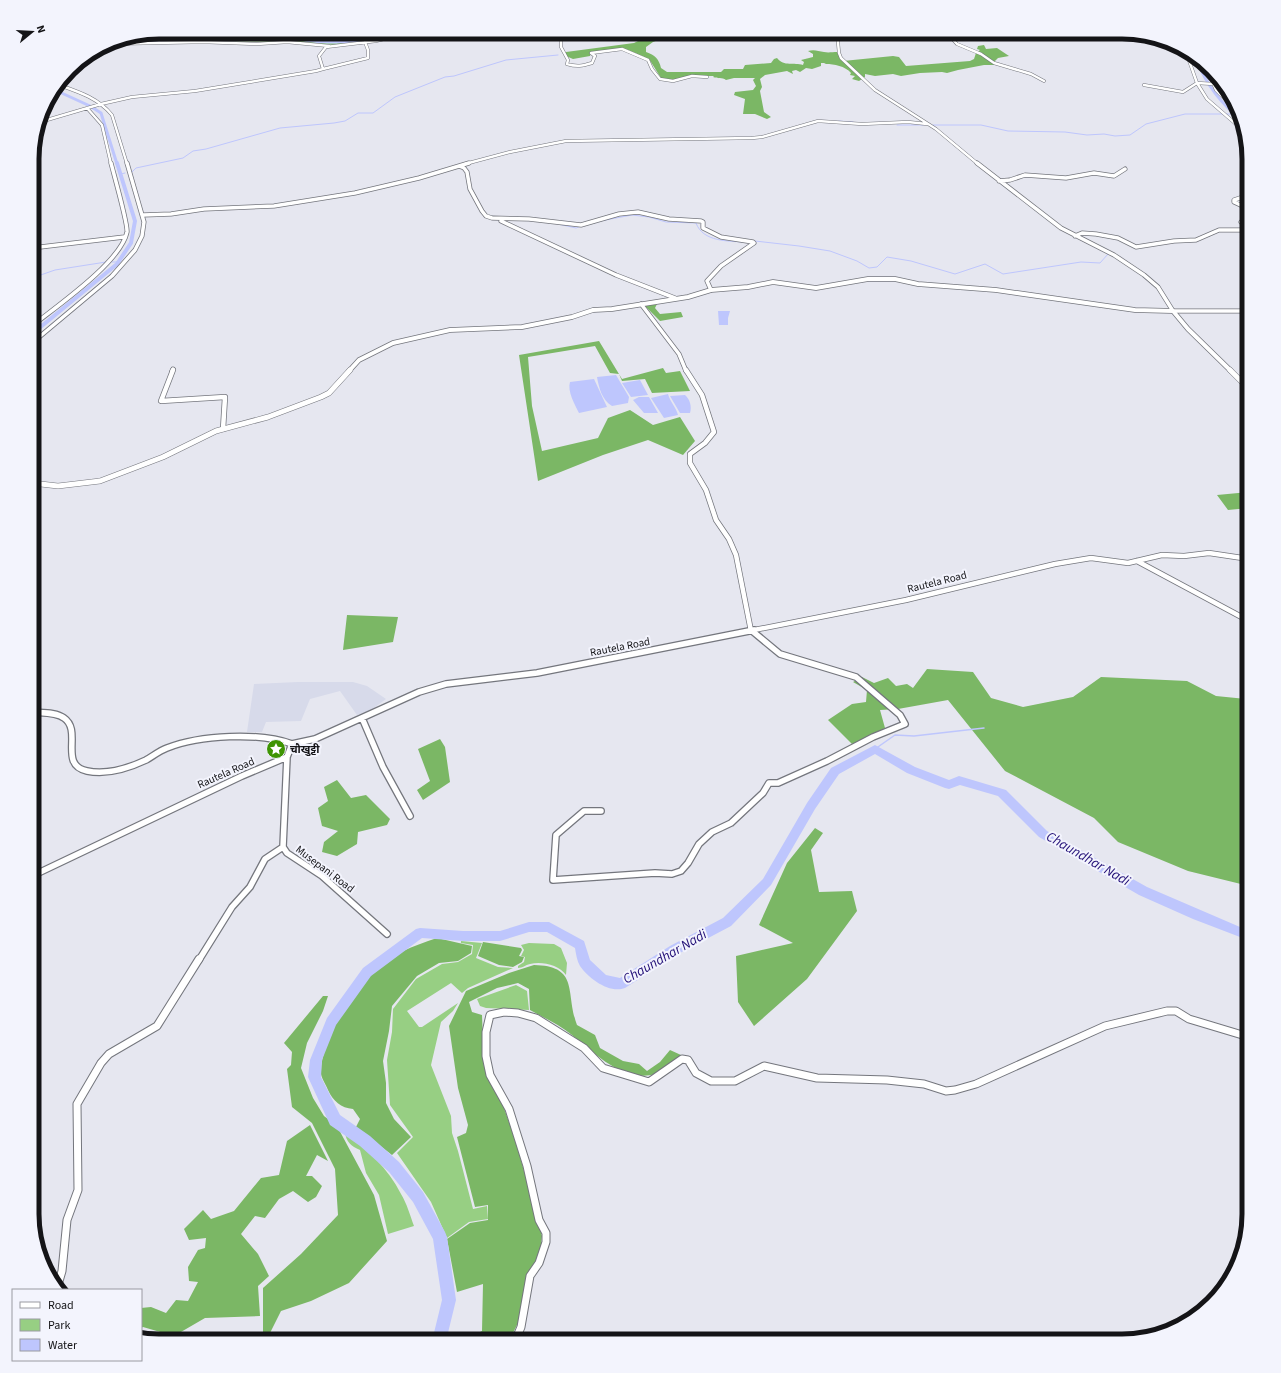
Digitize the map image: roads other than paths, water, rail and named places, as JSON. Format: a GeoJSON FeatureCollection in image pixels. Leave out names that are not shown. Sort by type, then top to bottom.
{"type":"FeatureCollection","features":[{"type":"Feature","properties":{"kind":"street"},"geometry":{"type":"LineString","coordinates":[[125,44],[203,42],[257,44],[287,42],[330,46],[386,39]]}},
{"type":"Feature","properties":{"kind":"street"},"geometry":{"type":"LineString","coordinates":[[562,39],[561,48],[563,54],[568,60],[566,64],[584,67],[592,63],[595,56],[591,53],[622,49],[648,60],[652,69],[660,79],[673,81],[692,76],[707,77]]}},
{"type":"Feature","properties":{"kind":"street"},"geometry":{"type":"LineString","coordinates":[[838,39],[841,58],[875,90],[928,124],[1061,228],[1114,255],[1144,275],[1158,288],[1173,311],[1188,329],[1242,382]]}},
{"type":"Feature","properties":{"kind":"street"},"geometry":{"type":"LineString","coordinates":[[952,39],[957,44],[981,54],[994,63],[1031,74],[1044,81]]}},
{"type":"Feature","properties":{"kind":"street"},"geometry":{"type":"LineString","coordinates":[[46,120],[99,104],[146,95],[188,92],[267,80],[368,58],[368,50],[365,42]]}},
{"type":"Feature","properties":{"kind":"street"},"geometry":{"type":"LineString","coordinates":[[323,69],[319,56],[326,47],[330,46]]}},
{"type":"Feature","properties":{"kind":"street"},"geometry":{"type":"LineString","coordinates":[[1189,60],[1198,83],[1208,99],[1237,125]]}},
{"type":"Feature","properties":{"kind":"street"},"geometry":{"type":"LineString","coordinates":[[1210,77],[1216,90],[1228,103]]}},
{"type":"Feature","properties":{"kind":"street"},"geometry":{"type":"LineString","coordinates":[[1144,85],[1184,92],[1198,83],[1217,86]]}},
{"type":"Feature","properties":{"kind":"street"},"geometry":{"type":"LineString","coordinates":[[39,337],[120,269],[134,251],[141,236],[143,215],[112,115],[108,109],[91,98],[63,87]]}},
{"type":"Feature","properties":{"kind":"street"},"geometry":{"type":"LineString","coordinates":[[39,320],[107,265],[121,246],[127,231],[102,125],[89,107]]}},
{"type":"Feature","properties":{"kind":"street"},"geometry":{"type":"LineString","coordinates":[[143,215],[171,214],[204,209],[274,206],[355,193],[395,184],[510,152],[566,141],[752,138],[818,121],[862,124],[908,122],[928,124]]}},
{"type":"Feature","properties":{"kind":"street"},"geometry":{"type":"LineString","coordinates":[[459,166],[464,168],[467,172],[470,189],[486,216],[581,224],[619,214],[638,212],[669,219],[701,221],[703,222],[703,228],[710,234],[719,238],[753,242],[754,243],[721,266],[707,281],[711,290]]}},
{"type":"Feature","properties":{"kind":"street"},"geometry":{"type":"LineString","coordinates":[[1000,181],[1010,180],[1025,175],[1066,178],[1094,173],[1114,176],[1126,169]]}},
{"type":"Feature","properties":{"kind":"street"},"geometry":{"type":"LineString","coordinates":[[1242,197],[1234,200],[1234,202],[1242,206]]}},
{"type":"Feature","properties":{"kind":"street"},"geometry":{"type":"LineString","coordinates":[[497,218],[616,275],[675,298]]}},
{"type":"Feature","properties":{"kind":"street"},"geometry":{"type":"LineString","coordinates":[[1075,236],[1082,233],[1104,235],[1118,238],[1136,248],[1174,241],[1196,240],[1219,230],[1242,230]]}},
{"type":"Feature","properties":{"kind":"street"},"geometry":{"type":"LineString","coordinates":[[39,247],[124,237]]}},
{"type":"Feature","properties":{"kind":"street"},"geometry":{"type":"LineString","coordinates":[[39,484],[58,486],[100,481],[163,457],[216,431],[268,417],[321,397],[329,392],[359,360],[393,343],[450,330],[522,327],[572,317],[593,310],[641,304],[711,290],[748,287],[773,282],[816,288],[868,279],[895,279],[918,284],[996,290],[1135,310],[1242,311]]}},
{"type":"Feature","properties":{"kind":"street"},"geometry":{"type":"LineString","coordinates":[[600,811],[584,811],[556,835],[553,880],[655,873],[672,874],[681,871],[700,844],[712,832],[731,823],[763,792],[769,783],[778,783],[827,761],[873,737],[905,724],[900,715],[856,677],[780,654],[750,631],[736,555],[729,539],[716,520],[706,490],[690,463],[690,454],[705,443],[714,432],[706,412],[704,399],[687,373],[679,354],[641,304]]}},
{"type":"Feature","properties":{"kind":"street"},"geometry":{"type":"LineString","coordinates":[[173,369],[161,401],[225,397],[225,407],[221,420],[223,429]]}},
{"type":"Feature","properties":{"kind":"street","name":"Rautela Road"},"geometry":{"type":"LineString","coordinates":[[292,744],[314,739],[419,692],[446,684],[537,673],[750,631],[906,600],[1079,559],[1091,558],[1128,563],[1162,555],[1184,556],[1209,553],[1242,558]]}},
{"type":"Feature","properties":{"kind":"street"},"geometry":{"type":"LineString","coordinates":[[1137,561],[1242,617]]}},
{"type":"Feature","properties":{"kind":"street"},"geometry":{"type":"LineString","coordinates":[[39,713],[55,714],[66,718],[70,725],[72,760],[78,767],[86,771],[105,771],[126,767],[140,763],[169,747],[232,736],[268,737],[286,740],[292,744],[287,758]]}},
{"type":"Feature","properties":{"kind":"street"},"geometry":{"type":"LineString","coordinates":[[362,718],[383,767],[410,816]]}},
{"type":"Feature","properties":{"kind":"street","name":"Rautela Road"},"geometry":{"type":"LineString","coordinates":[[39,873],[242,776],[287,758]]}},
{"type":"Feature","properties":{"kind":"street","name":"Musepani Road"},"geometry":{"type":"LineString","coordinates":[[287,758],[283,847],[287,852],[322,876],[387,934]]}},
{"type":"Feature","properties":{"kind":"street"},"geometry":{"type":"LineString","coordinates":[[59,1280],[62,1270],[67,1220],[78,1190],[77,1104],[101,1063],[108,1054],[149,1032],[157,1026],[232,907],[250,888],[265,859],[283,847]]}},
{"type":"Feature","properties":{"kind":"street"},"geometry":{"type":"LineString","coordinates":[[518,1334],[521,1327],[530,1276],[539,1264],[546,1242],[546,1233],[539,1220],[527,1166],[509,1109],[490,1075],[486,1056],[486,1032],[490,1015],[504,1012],[518,1013],[536,1018],[584,1048],[603,1068],[649,1082],[682,1059],[688,1060],[696,1073],[711,1081],[735,1081],[764,1066],[817,1078],[887,1080],[924,1084],[946,1091],[976,1084],[1105,1026],[1167,1011],[1176,1011],[1189,1019],[1242,1035]]}},
{"type":"Feature","properties":{"kind":"water"},"geometry":{"type":"Polygon","coordinates":[[[718,311],[730,311],[728,325],[719,325],[718,311]]]}},
{"type":"Feature","properties":{"kind":"water"},"geometry":{"type":"Polygon","coordinates":[[[616,375],[629,397],[628,403],[612,406],[603,397],[597,377],[616,375]]]}},
{"type":"Feature","properties":{"kind":"water"},"geometry":{"type":"Polygon","coordinates":[[[594,379],[607,407],[579,413],[570,394],[570,382],[594,379]]]}},
{"type":"Feature","properties":{"kind":"water"},"geometry":{"type":"Polygon","coordinates":[[[640,380],[648,395],[631,397],[622,383],[640,380]]]}},
{"type":"Feature","properties":{"kind":"water"},"geometry":{"type":"Polygon","coordinates":[[[668,394],[678,415],[664,418],[651,398],[668,394]]]}},
{"type":"Feature","properties":{"kind":"water"},"geometry":{"type":"Polygon","coordinates":[[[685,395],[690,403],[690,413],[680,413],[670,396],[685,395]]]}},
{"type":"Feature","properties":{"kind":"water"},"geometry":{"type":"Polygon","coordinates":[[[639,397],[649,397],[658,413],[644,413],[633,400],[639,397]]]}},
{"type":"Feature","properties":{"kind":"waterway"},"geometry":{"type":"LineString","coordinates":[[135,41],[232,39]]}},
{"type":"Feature","properties":{"kind":"waterway"},"geometry":{"type":"LineString","coordinates":[[232,39],[275,39]]}},
{"type":"Feature","properties":{"kind":"waterway"},"geometry":{"type":"LineString","coordinates":[[302,39],[309,41],[340,42],[362,39]]}},
{"type":"Feature","properties":{"kind":"waterway"},"geometry":{"type":"LineString","coordinates":[[132,172],[136,168],[183,158],[193,151],[206,149],[280,128],[334,123],[345,121],[358,113],[373,113],[395,97],[445,77],[454,76],[506,60],[558,55]]}},
{"type":"Feature","properties":{"kind":"waterway"},"geometry":{"type":"LineString","coordinates":[[1200,68],[1210,87],[1232,112]]}},
{"type":"Feature","properties":{"kind":"waterway"},"geometry":{"type":"LineString","coordinates":[[60,92],[90,106],[101,113],[117,164]]}},
{"type":"Feature","properties":{"kind":"waterway"},"geometry":{"type":"LineString","coordinates":[[933,125],[981,125],[1008,131],[1065,132],[1087,135],[1104,134],[1115,136],[1130,135],[1146,124],[1185,114],[1223,114]]}},
{"type":"Feature","properties":{"kind":"waterway"},"geometry":{"type":"LineString","coordinates":[[1226,114],[1233,114]]}},
{"type":"Feature","properties":{"kind":"waterway"},"geometry":{"type":"LineString","coordinates":[[839,121],[853,122]]}},
{"type":"Feature","properties":{"kind":"waterway"},"geometry":{"type":"LineString","coordinates":[[897,125],[923,125]]}},
{"type":"Feature","properties":{"kind":"waterway"},"geometry":{"type":"LineString","coordinates":[[39,328],[117,264],[131,243],[135,221],[117,163]]}},
{"type":"Feature","properties":{"kind":"waterway"},"geometry":{"type":"LineString","coordinates":[[121,174],[125,173]]}},
{"type":"Feature","properties":{"kind":"waterway"},"geometry":{"type":"LineString","coordinates":[[600,221],[632,215],[649,217],[666,222],[696,223],[699,229],[710,237],[724,241],[745,242]]}},
{"type":"Feature","properties":{"kind":"waterway"},"geometry":{"type":"LineString","coordinates":[[558,224],[576,228],[581,226]]}},
{"type":"Feature","properties":{"kind":"waterway"},"geometry":{"type":"LineString","coordinates":[[755,241],[830,251],[857,261],[869,268],[877,267],[887,257],[911,261],[955,274],[985,264],[1003,274],[1081,262],[1100,263],[1108,254]]}},
{"type":"Feature","properties":{"kind":"waterway"},"geometry":{"type":"LineString","coordinates":[[39,276],[55,270],[106,262]]}},
{"type":"Feature","properties":{"kind":"waterway"},"geometry":{"type":"LineString","coordinates":[[112,262],[118,262]]}},
{"type":"Feature","properties":{"kind":"waterway"},"geometry":{"type":"LineString","coordinates":[[875,749],[895,735],[914,736],[984,728]]}},
{"type":"Feature","properties":{"kind":"waterway","name":"Chaundhar Nadi"},"geometry":{"type":"LineString","coordinates":[[441,1334],[449,1300],[440,1237],[418,1197],[394,1167],[365,1141],[335,1120],[314,1077],[316,1060],[331,1022],[367,972],[420,933],[463,936],[500,936],[529,927],[549,927],[580,945],[585,963],[603,980],[621,984],[674,950],[727,922],[767,882],[811,806],[835,771],[875,749],[911,770],[949,785],[959,780],[1002,793],[1043,834],[1143,891],[1197,915],[1240,932],[1242,931]]}},
{"type":"Feature","properties":{"kind":"place","name":"चौखुट्टी"},"geometry":{"type":"Point","coordinates":[276,749]}}]}
